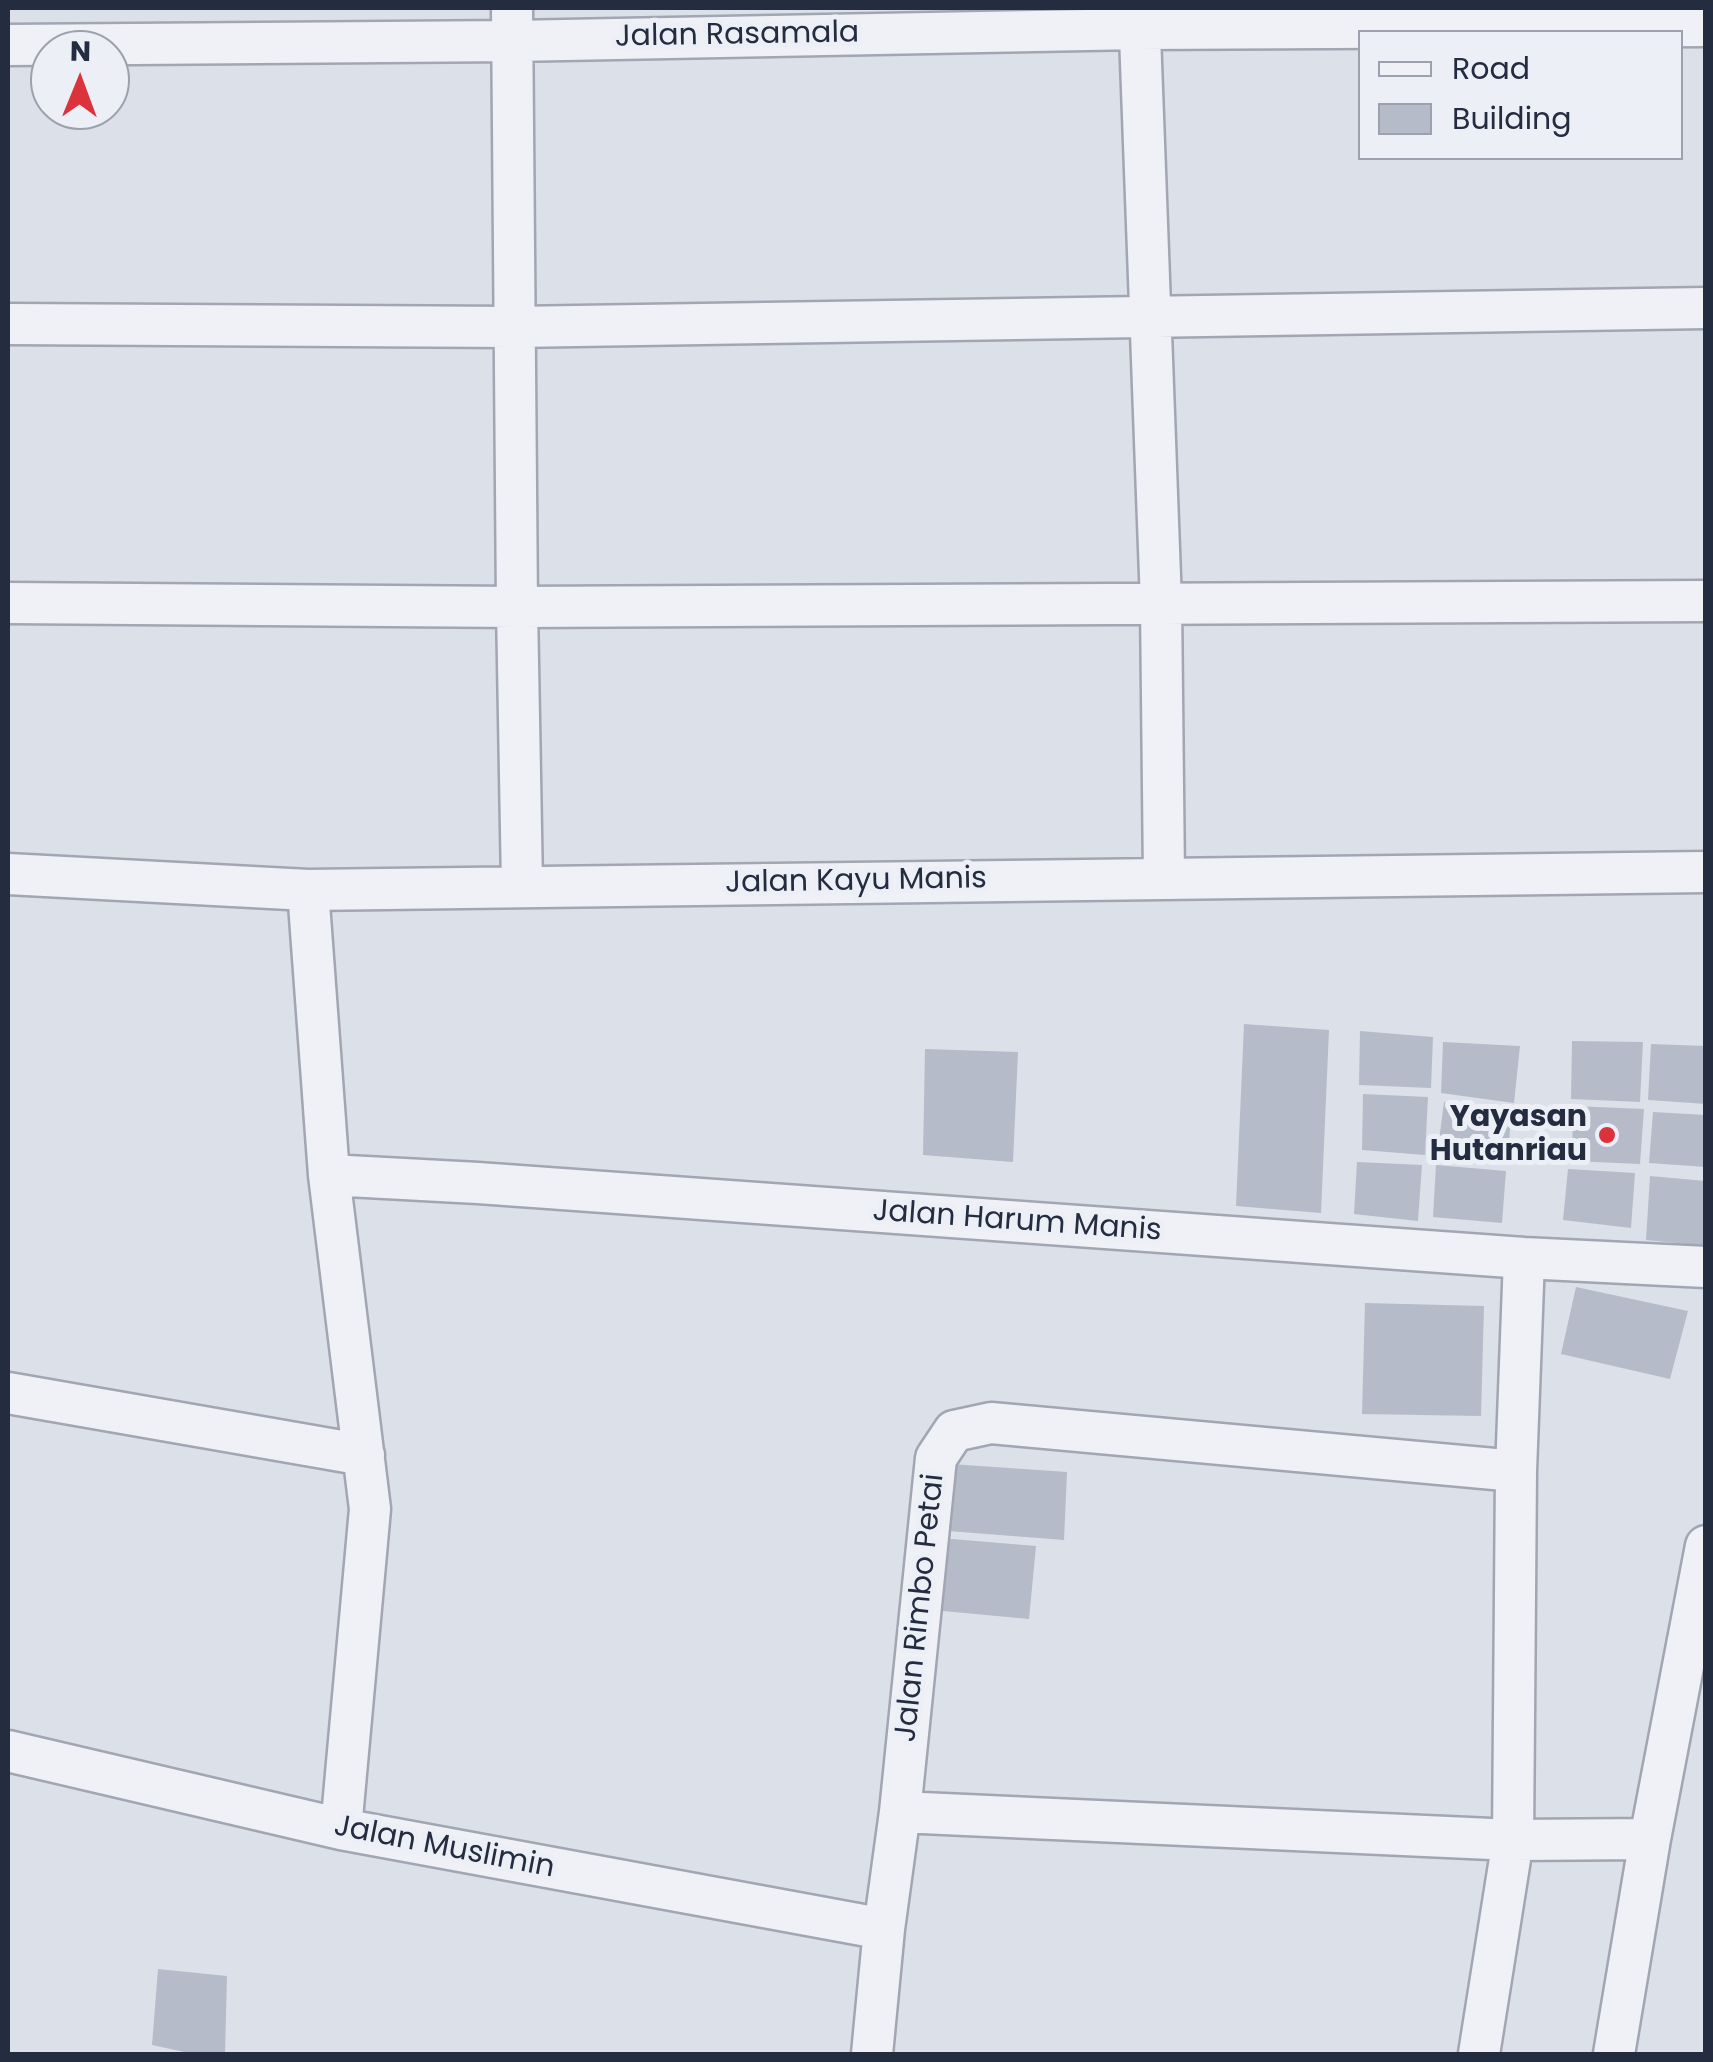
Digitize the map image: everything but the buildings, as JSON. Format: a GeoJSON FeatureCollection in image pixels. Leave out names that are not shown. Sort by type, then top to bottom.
{"type":"FeatureCollection","features":[{"type":"Feature","properties":{"kind":"street","name":"Jalan Rasamala"},"geometry":{"type":"LineString","coordinates":[[8,45],[512,24],[1139,18],[1706,26]]}},
{"type":"Feature","properties":{"kind":"street"},"geometry":{"type":"LineString","coordinates":[[1139,18],[1161,603],[1164,879]]}},
{"type":"Feature","properties":{"kind":"street"},"geometry":{"type":"LineString","coordinates":[[512,24],[522,886]]}},
{"type":"Feature","properties":{"kind":"street"},"geometry":{"type":"LineString","coordinates":[[8,324],[514,328],[1706,308]]}},
{"type":"Feature","properties":{"kind":"street"},"geometry":{"type":"LineString","coordinates":[[8,602],[516,607],[1706,601]]}},
{"type":"Feature","properties":{"kind":"street","name":"Jalan Kayu Manis"},"geometry":{"type":"LineString","coordinates":[[8,874],[308,890],[1706,872]]}},
{"type":"Feature","properties":{"kind":"street"},"geometry":{"type":"LineString","coordinates":[[308,890],[329,1175],[370,1509],[342,1829]]}},
{"type":"Feature","properties":{"kind":"street","name":"Jalan Harum Manis"},"geometry":{"type":"LineString","coordinates":[[329,1175],[1524,1258],[1706,1267]]}},
{"type":"Feature","properties":{"kind":"street"},"geometry":{"type":"LineString","coordinates":[[1479,2054],[1513,1840],[1516,1471],[1524,1258]]}},
{"type":"Feature","properties":{"kind":"street"},"geometry":{"type":"LineString","coordinates":[[8,1393],[364,1455]]}},
{"type":"Feature","properties":{"kind":"street","name":"Jalan Rimbo Petai"},"geometry":{"type":"LineString","coordinates":[[872,2054],[936,1458],[954,1430],[991,1424],[1516,1471]]}},
{"type":"Feature","properties":{"kind":"street"},"geometry":{"type":"LineString","coordinates":[[1614,2054],[1706,1546]]}},
{"type":"Feature","properties":{"kind":"street","name":"Jalan Muslimin"},"geometry":{"type":"LineString","coordinates":[[8,1751],[342,1829],[884,1929]]}},
{"type":"Feature","properties":{"kind":"street"},"geometry":{"type":"LineString","coordinates":[[900,1812],[1513,1840],[1650,1839]]}},
{"type":"Feature","properties":{"kind":"place","name":"Yayasan Hutanriau"},"geometry":{"type":"Point","coordinates":[1607,1135]}}]}
